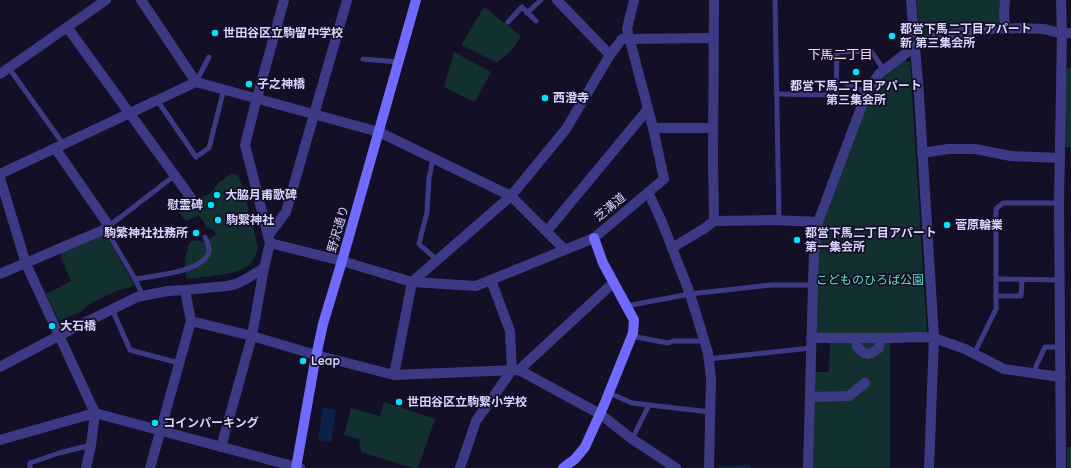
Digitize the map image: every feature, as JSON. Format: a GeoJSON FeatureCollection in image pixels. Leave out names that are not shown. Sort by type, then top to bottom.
{"type":"FeatureCollection","features":[{"type":"Feature","properties":{"kind":"street"},"geometry":{"type":"LineString","coordinates":[[0,74],[106,0]]}},
{"type":"Feature","properties":{"kind":"street"},"geometry":{"type":"LineString","coordinates":[[141,0],[196,82]]}},
{"type":"Feature","properties":{"kind":"street"},"geometry":{"type":"LineString","coordinates":[[269,240],[245,145],[284,0]]}},
{"type":"Feature","properties":{"kind":"street"},"geometry":{"type":"LineString","coordinates":[[222,446],[252,336],[269,240],[286,212],[347,0]]}},
{"type":"Feature","properties":{"kind":"street","name":"野沢通り"},"geometry":{"type":"LineString","coordinates":[[297,468],[316,355],[323,324],[416,0]]}},
{"type":"Feature","properties":{"kind":"street"},"geometry":{"type":"LineString","coordinates":[[557,0],[610,55]]}},
{"type":"Feature","properties":{"kind":"street","name":"芝溝道"},"geometry":{"type":"LineString","coordinates":[[563,468],[575,459],[585,447],[633,333],[634,320],[603,263],[594,238],[664,178],[653,128],[627,29],[634,0]]}},
{"type":"Feature","properties":{"kind":"street"},"geometry":{"type":"LineString","coordinates":[[714,0],[714,221]]}},
{"type":"Feature","properties":{"kind":"street"},"geometry":{"type":"LineString","coordinates":[[911,0],[934,338],[929,468]]}},
{"type":"Feature","properties":{"kind":"street"},"geometry":{"type":"LineString","coordinates":[[1005,0],[1005,29]]}},
{"type":"Feature","properties":{"kind":"street"},"geometry":{"type":"LineString","coordinates":[[1061,0],[1066,33],[1059,203],[1061,468]]}},
{"type":"Feature","properties":{"kind":"street"},"geometry":{"type":"LineString","coordinates":[[66,28],[191,198]]}},
{"type":"Feature","properties":{"kind":"street"},"geometry":{"type":"LineString","coordinates":[[808,468],[812,285],[818,222],[867,92],[879,74],[919,43],[958,33],[1005,29],[1046,29],[1066,33]]}},
{"type":"Feature","properties":{"kind":"street"},"geometry":{"type":"LineString","coordinates":[[394,375],[412,282],[511,196],[566,129],[610,55],[622,39],[714,38]]}},
{"type":"Feature","properties":{"kind":"street"},"geometry":{"type":"LineString","coordinates":[[0,174],[196,82],[379,132],[511,196],[565,250]]}},
{"type":"Feature","properties":{"kind":"street"},"geometry":{"type":"LineString","coordinates":[[547,231],[648,109]]}},
{"type":"Feature","properties":{"kind":"street"},"geometry":{"type":"LineString","coordinates":[[653,128],[713,128]]}},
{"type":"Feature","properties":{"kind":"street"},"geometry":{"type":"LineString","coordinates":[[0,274],[26,264],[109,226],[59,147]]}},
{"type":"Feature","properties":{"kind":"street"},"geometry":{"type":"LineString","coordinates":[[922,153],[948,149],[975,149],[1011,156],[1060,158]]}},
{"type":"Feature","properties":{"kind":"street"},"geometry":{"type":"LineString","coordinates":[[0,178],[26,264],[95,413],[91,445],[86,468]]}},
{"type":"Feature","properties":{"kind":"street"},"geometry":{"type":"LineString","coordinates":[[648,192],[690,294],[708,359],[711,378],[709,468]]}},
{"type":"Feature","properties":{"kind":"street"},"geometry":{"type":"LineString","coordinates":[[672,248],[714,221],[779,220],[818,222]]}},
{"type":"Feature","properties":{"kind":"street"},"geometry":{"type":"LineString","coordinates":[[269,240],[412,282],[476,286],[594,238]]}},
{"type":"Feature","properties":{"kind":"street"},"geometry":{"type":"LineString","coordinates":[[0,367],[112,309],[143,296],[168,291],[236,284],[264,268]]}},
{"type":"Feature","properties":{"kind":"street"},"geometry":{"type":"LineString","coordinates":[[491,280],[510,331],[515,370]]}},
{"type":"Feature","properties":{"kind":"street"},"geometry":{"type":"LineString","coordinates":[[460,468],[476,421],[515,370],[613,282]]}},
{"type":"Feature","properties":{"kind":"street"},"geometry":{"type":"LineString","coordinates":[[150,468],[191,321],[185,290]]}},
{"type":"Feature","properties":{"kind":"street"},"geometry":{"type":"LineString","coordinates":[[191,321],[394,375],[515,370],[600,414],[632,439],[676,468]]}},
{"type":"Feature","properties":{"kind":"street"},"geometry":{"type":"LineString","coordinates":[[856,338],[857,347],[866,356],[872,354],[879,348],[880,338]]}},
{"type":"Feature","properties":{"kind":"street"},"geometry":{"type":"LineString","coordinates":[[811,343],[856,338],[934,338],[965,349],[1004,368],[1060,376]]}},
{"type":"Feature","properties":{"kind":"street"},"geometry":{"type":"LineString","coordinates":[[810,397],[849,396],[865,383]]}},
{"type":"Feature","properties":{"kind":"street"},"geometry":{"type":"LineString","coordinates":[[0,440],[95,413],[222,446],[297,468]]}},
{"type":"Feature","properties":{"kind":"lane"},"geometry":{"type":"LineString","coordinates":[[527,13],[541,0]]}},
{"type":"Feature","properties":{"kind":"lane"},"geometry":{"type":"LineString","coordinates":[[776,0],[779,220]]}},
{"type":"Feature","properties":{"kind":"lane"},"geometry":{"type":"LineString","coordinates":[[508,22],[522,8],[536,21]]}},
{"type":"Feature","properties":{"kind":"lane"},"geometry":{"type":"LineString","coordinates":[[777,94],[836,95],[837,52],[871,51],[884,70]]}},
{"type":"Feature","properties":{"kind":"lane"},"geometry":{"type":"LineString","coordinates":[[196,82],[209,57]]}},
{"type":"Feature","properties":{"kind":"lane"},"geometry":{"type":"LineString","coordinates":[[363,59],[398,62]]}},
{"type":"Feature","properties":{"kind":"lane"},"geometry":{"type":"LineString","coordinates":[[9,68],[61,141],[59,147]]}},
{"type":"Feature","properties":{"kind":"lane"},"geometry":{"type":"LineString","coordinates":[[847,85],[867,92]]}},
{"type":"Feature","properties":{"kind":"lane"},"geometry":{"type":"LineString","coordinates":[[157,100],[196,157],[209,148],[224,89]]}},
{"type":"Feature","properties":{"kind":"lane"},"geometry":{"type":"LineString","coordinates":[[433,159],[429,178],[427,212],[419,244],[437,260]]}},
{"type":"Feature","properties":{"kind":"lane"},"geometry":{"type":"LineString","coordinates":[[143,296],[135,279],[108,233],[109,226],[174,176]]}},
{"type":"Feature","properties":{"kind":"lane"},"geometry":{"type":"LineString","coordinates":[[974,354],[996,309],[996,209],[1003,203],[1059,203]]}},
{"type":"Feature","properties":{"kind":"lane"},"geometry":{"type":"LineString","coordinates":[[135,279],[182,271],[200,263],[207,256],[209,251],[205,237]]}},
{"type":"Feature","properties":{"kind":"lane"},"geometry":{"type":"LineString","coordinates":[[996,279],[1060,280]]}},
{"type":"Feature","properties":{"kind":"lane"},"geometry":{"type":"LineString","coordinates":[[996,296],[1021,296],[1022,280]]}},
{"type":"Feature","properties":{"kind":"lane"},"geometry":{"type":"LineString","coordinates":[[626,306],[690,294],[771,285],[812,285]]}},
{"type":"Feature","properties":{"kind":"lane"},"geometry":{"type":"LineString","coordinates":[[112,309],[130,350],[179,363]]}},
{"type":"Feature","properties":{"kind":"lane"},"geometry":{"type":"LineString","coordinates":[[631,336],[668,343],[673,341],[704,341]]}},
{"type":"Feature","properties":{"kind":"lane"},"geometry":{"type":"LineString","coordinates":[[708,359],[811,343]]}},
{"type":"Feature","properties":{"kind":"lane"},"geometry":{"type":"LineString","coordinates":[[1034,373],[1045,347],[1061,347]]}},
{"type":"Feature","properties":{"kind":"lane"},"geometry":{"type":"LineString","coordinates":[[609,393],[632,403],[710,412]]}},
{"type":"Feature","properties":{"kind":"lane"},"geometry":{"type":"LineString","coordinates":[[632,439],[649,405]]}},
{"type":"Feature","properties":{"kind":"lane"},"geometry":{"type":"LineString","coordinates":[[30,468],[30,463],[59,453],[91,445]]}},
{"type":"Feature","properties":{"kind":"green space"},"geometry":{"type":"Polygon","coordinates":[[[917,0],[1001,0],[1000,22],[997,25],[923,37],[919,34],[917,0]]]}},
{"type":"Feature","properties":{"kind":"green space"},"geometry":{"type":"Polygon","coordinates":[[[484,7],[521,36],[511,51],[497,63],[461,45],[484,7]]]}},
{"type":"Feature","properties":{"kind":"green space"},"geometry":{"type":"Polygon","coordinates":[[[454,52],[491,72],[475,102],[444,87],[454,52]]]}},
{"type":"Feature","properties":{"kind":"green space","name":"こどものひろば公園"},"geometry":{"type":"Polygon","coordinates":[[[905,60],[910,62],[927,333],[816,334],[818,259],[821,223],[873,89],[884,77],[905,60]]]}},
{"type":"Feature","properties":{"kind":"green space"},"geometry":{"type":"Polygon","coordinates":[[[1064,68],[1071,68],[1071,147],[1064,147],[1064,68]]]}},
{"type":"Feature","properties":{"kind":"green space","name":"駒繋神社"},"geometry":{"type":"Polygon","coordinates":[[[231,174],[237,175],[242,184],[258,247],[256,254],[250,264],[238,271],[221,275],[187,279],[185,260],[190,242],[195,240],[205,242],[216,234],[213,230],[207,228],[199,215],[186,221],[177,210],[211,193],[218,183],[231,174]]]}},
{"type":"Feature","properties":{"kind":"green space"},"geometry":{"type":"Polygon","coordinates":[[[103,230],[135,286],[119,290],[93,302],[80,312],[59,321],[46,294],[71,281],[59,249],[103,230]]]}},
{"type":"Feature","properties":{"kind":"green space"},"geometry":{"type":"Polygon","coordinates":[[[830,340],[890,342],[890,468],[813,468],[814,372],[829,372],[830,340]]]}},
{"type":"Feature","properties":{"kind":"green space"},"geometry":{"type":"Polygon","coordinates":[[[384,402],[435,419],[418,468],[412,468],[361,452],[359,439],[344,435],[351,408],[380,416],[384,402]]]}},
{"type":"Feature","properties":{"kind":"green space"},"geometry":{"type":"Polygon","coordinates":[[[1067,447],[1071,447],[1071,468],[1067,468],[1067,447]]]}},
{"type":"Feature","properties":{"kind":"water"},"geometry":{"type":"Polygon","coordinates":[[[323,407],[336,410],[331,442],[318,440],[323,407]]]}},
{"type":"Feature","properties":{"kind":"water"},"geometry":{"type":"Polygon","coordinates":[[[751,465],[751,468],[719,468],[719,466],[751,465]]]}},
{"type":"Feature","properties":{"kind":"place","name":"世田谷区立駒留中学校"},"geometry":{"type":"Point","coordinates":[215,33]}},
{"type":"Feature","properties":{"kind":"place","name":"都営下馬二丁目アパート 新 第三集会所"},"geometry":{"type":"Point","coordinates":[892,36]}},
{"type":"Feature","properties":{"kind":"place","name":"都営下馬二丁目アパート 第三集会所"},"geometry":{"type":"Point","coordinates":[856,72]}},
{"type":"Feature","properties":{"kind":"place","name":"子之神橋"},"geometry":{"type":"Point","coordinates":[249,84]}},
{"type":"Feature","properties":{"kind":"place","name":"西澄寺"},"geometry":{"type":"Point","coordinates":[545,98]}},
{"type":"Feature","properties":{"kind":"place","name":"大脇月甫歌碑"},"geometry":{"type":"Point","coordinates":[217,195]}},
{"type":"Feature","properties":{"kind":"place","name":"慰霊碑"},"geometry":{"type":"Point","coordinates":[211,205]}},
{"type":"Feature","properties":{"kind":"place","name":"駒繋神社"},"geometry":{"type":"Point","coordinates":[218,220]}},
{"type":"Feature","properties":{"kind":"place","name":"菅原輪業"},"geometry":{"type":"Point","coordinates":[947,225]}},
{"type":"Feature","properties":{"kind":"place","name":"駒繁神社社務所"},"geometry":{"type":"Point","coordinates":[196,233]}},
{"type":"Feature","properties":{"kind":"place","name":"都営下馬二丁目アパート 第一集会所"},"geometry":{"type":"Point","coordinates":[797,240]}},
{"type":"Feature","properties":{"kind":"place","name":"大石橋"},"geometry":{"type":"Point","coordinates":[52,326]}},
{"type":"Feature","properties":{"kind":"place","name":"Leap"},"geometry":{"type":"Point","coordinates":[303,361]}},
{"type":"Feature","properties":{"kind":"place","name":"世田谷区立駒繋小学校"},"geometry":{"type":"Point","coordinates":[399,402]}},
{"type":"Feature","properties":{"kind":"place","name":"コインパーキング"},"geometry":{"type":"Point","coordinates":[155,423]}},
{"type":"Feature","properties":{"kind":"district","name":"下馬二丁目"},"geometry":{"type":"Point","coordinates":[840,54]}}]}
